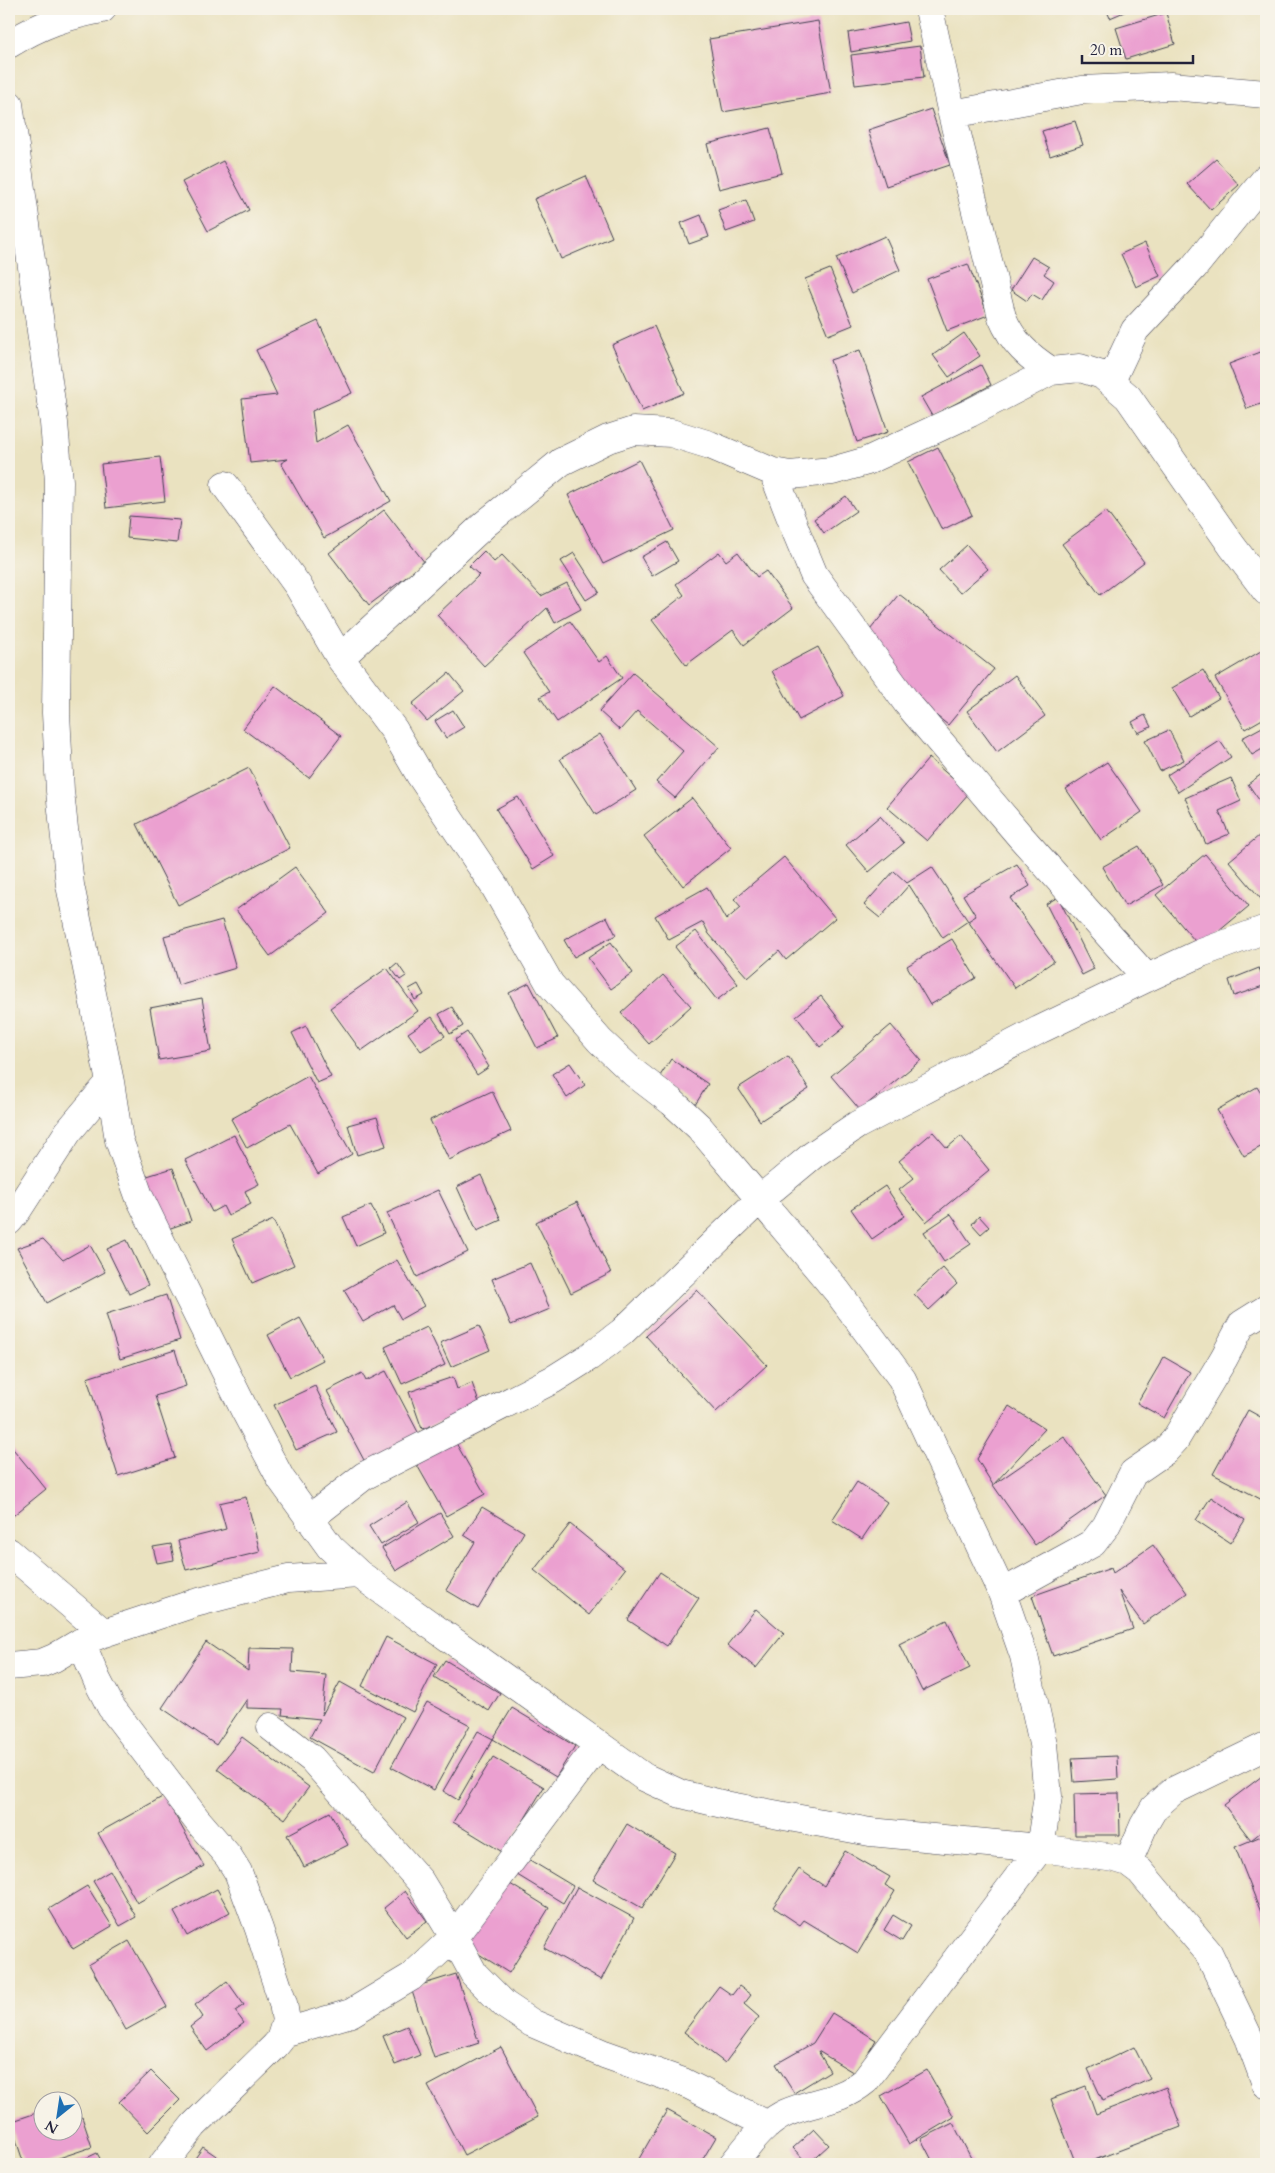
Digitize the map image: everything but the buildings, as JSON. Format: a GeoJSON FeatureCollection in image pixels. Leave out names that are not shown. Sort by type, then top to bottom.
{"type":"FeatureCollection","features":[{"type":"Feature","properties":{"kind":"street"},"geometry":{"type":"LineString","coordinates":[[9,44],[34,29],[65,16],[102,9]]}},
{"type":"Feature","properties":{"kind":"street"},"geometry":{"type":"LineString","coordinates":[[929,9],[952,114],[1002,317],[1009,334],[1024,351],[1051,371]]}},
{"type":"Feature","properties":{"kind":"street"},"geometry":{"type":"LineString","coordinates":[[952,114],[1082,90],[1171,86],[1266,94]]}},
{"type":"Feature","properties":{"kind":"street"},"geometry":{"type":"LineString","coordinates":[[10,114],[54,423],[59,481],[56,713],[60,791],[70,885],[110,1082],[119,1140],[140,1196],[244,1411],[281,1480],[330,1547],[359,1574],[644,1777],[689,1796],[870,1832],[1040,1848],[1115,1858],[1128,1862],[1140,1871],[1208,1952],[1258,2036],[1266,2084]]}},
{"type":"Feature","properties":{"kind":"street"},"geometry":{"type":"LineString","coordinates":[[1112,381],[1135,330],[1194,268],[1266,178]]}},
{"type":"Feature","properties":{"kind":"street"},"geometry":{"type":"LineString","coordinates":[[340,658],[485,524],[561,462],[608,439],[633,431],[671,433],[710,445],[773,472],[803,475],[832,471],[867,461],[970,414],[1051,371],[1080,368],[1102,375],[1112,381],[1128,396],[1232,546],[1266,591]]}},
{"type":"Feature","properties":{"kind":"street"},"geometry":{"type":"LineString","coordinates":[[773,472],[796,534],[814,574],[907,703],[1020,836],[1147,978]]}},
{"type":"Feature","properties":{"kind":"street"},"geometry":{"type":"LineString","coordinates":[[225,485],[298,586],[340,658],[394,730],[420,775],[495,887],[550,984],[600,1041],[634,1073],[672,1102],[699,1127],[758,1200],[837,1291],[902,1379],[1002,1593],[1024,1656],[1043,1744],[1048,1796],[1040,1848],[865,2081],[847,2094],[786,2114],[768,2125],[733,2164]]}},
{"type":"Feature","properties":{"kind":"street"},"geometry":{"type":"LineString","coordinates":[[309,1519],[364,1476],[554,1379],[589,1357],[622,1332],[758,1200],[813,1154],[857,1125],[1030,1034],[1200,953],[1266,929]]}},
{"type":"Feature","properties":{"kind":"street"},"geometry":{"type":"LineString","coordinates":[[9,1221],[68,1132],[110,1082]]}},
{"type":"Feature","properties":{"kind":"street"},"geometry":{"type":"LineString","coordinates":[[1002,1593],[1093,1543],[1106,1526],[1133,1474],[1165,1451],[1175,1440],[1242,1324],[1266,1309]]}},
{"type":"Feature","properties":{"kind":"street"},"geometry":{"type":"LineString","coordinates":[[9,1552],[92,1637],[97,1680],[111,1707],[197,1820],[228,1856],[238,1872],[254,1912],[283,2003],[286,2021],[275,2046],[194,2125],[163,2164]]}},
{"type":"Feature","properties":{"kind":"street"},"geometry":{"type":"LineString","coordinates":[[9,1666],[42,1663],[92,1637],[195,1603],[288,1579],[359,1574]]}},
{"type":"Feature","properties":{"kind":"street"},"geometry":{"type":"LineString","coordinates":[[271,1727],[312,1759],[420,1881],[474,1974],[505,2005],[532,2023],[604,2054],[682,2082],[768,2125]]}},
{"type":"Feature","properties":{"kind":"street"},"geometry":{"type":"LineString","coordinates":[[282,2033],[351,2012],[411,1977],[454,1937],[598,1745]]}},
{"type":"Feature","properties":{"kind":"street"},"geometry":{"type":"LineString","coordinates":[[1128,1862],[1144,1825],[1154,1808],[1173,1791],[1266,1746]]}}]}
